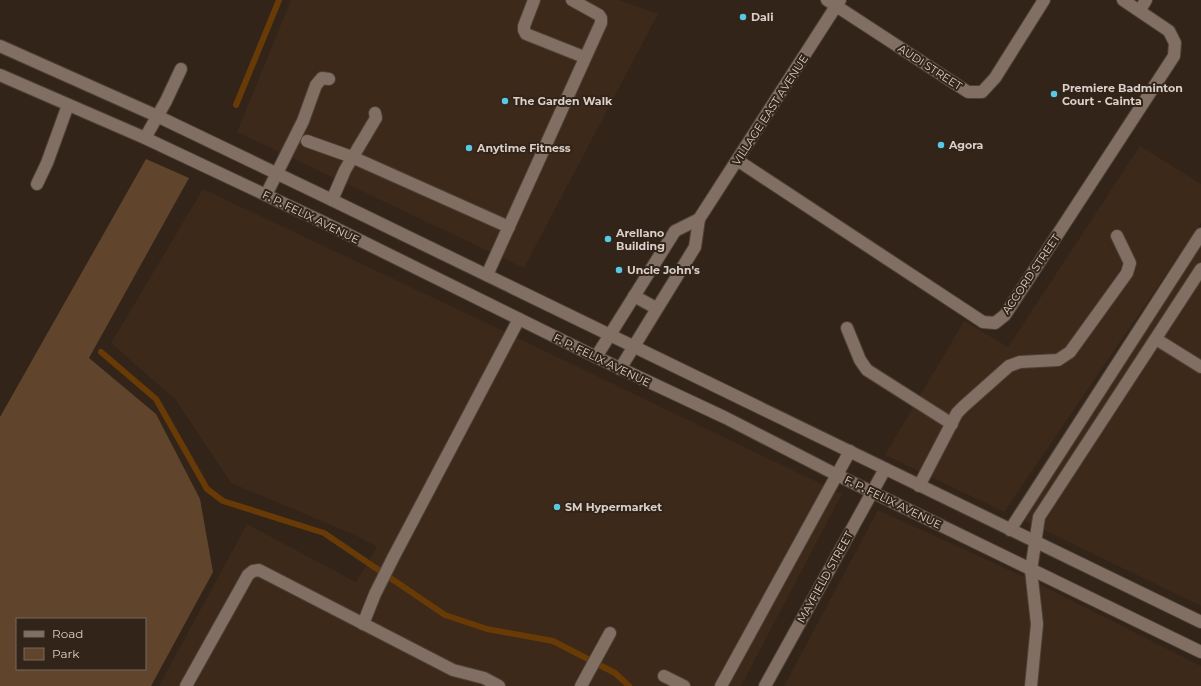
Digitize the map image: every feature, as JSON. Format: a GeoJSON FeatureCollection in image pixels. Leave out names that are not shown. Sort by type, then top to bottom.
{"type":"FeatureCollection","features":[{"type":"Feature","properties":{"kind":"main road"},"geometry":{"type":"LineString","coordinates":[[534,0],[524,26],[526,34],[584,57]]}},
{"type":"Feature","properties":{"kind":"main road"},"geometry":{"type":"LineString","coordinates":[[487,275],[584,57],[601,23],[601,18],[599,15],[572,0]]}},
{"type":"Feature","properties":{"kind":"main road","name":"AUDI STREET"},"geometry":{"type":"LineString","coordinates":[[834,2],[968,92],[982,92],[996,78],[1044,0]]}},
{"type":"Feature","properties":{"kind":"main road","name":"ACCORD STREET"},"geometry":{"type":"LineString","coordinates":[[737,160],[983,322],[994,323],[1005,315],[1174,56],[1175,43],[1169,31],[1143,5],[1123,0]]}},
{"type":"Feature","properties":{"kind":"main road","name":"VILLAGE EAST AVENUE"},"geometry":{"type":"LineString","coordinates":[[620,369],[632,346],[695,247],[699,219],[834,2]]}},
{"type":"Feature","properties":{"kind":"main road"},"geometry":{"type":"LineString","coordinates":[[0,46],[157,116],[277,173],[1201,622]]}},
{"type":"Feature","properties":{"kind":"main road"},"geometry":{"type":"LineString","coordinates":[[145,138],[166,101],[181,69]]}},
{"type":"Feature","properties":{"kind":"main road","name":"F. P. FELIX AVENUE"},"geometry":{"type":"LineString","coordinates":[[0,74],[145,138],[266,196],[620,369],[726,418],[837,475],[1201,652]]}},
{"type":"Feature","properties":{"kind":"main road"},"geometry":{"type":"LineString","coordinates":[[266,196],[303,121],[316,86],[322,78],[329,79]]}},
{"type":"Feature","properties":{"kind":"main road"},"geometry":{"type":"LineString","coordinates":[[37,184],[47,163],[68,105]]}},
{"type":"Feature","properties":{"kind":"main road"},"geometry":{"type":"LineString","coordinates":[[332,200],[352,157],[376,118],[375,113]]}},
{"type":"Feature","properties":{"kind":"main road"},"geometry":{"type":"LineString","coordinates":[[307,141],[352,157],[509,227]]}},
{"type":"Feature","properties":{"kind":"main road"},"geometry":{"type":"LineString","coordinates":[[596,357],[675,231],[699,219]]}},
{"type":"Feature","properties":{"kind":"main road"},"geometry":{"type":"LineString","coordinates":[[1010,530],[1201,234]]}},
{"type":"Feature","properties":{"kind":"main road"},"geometry":{"type":"LineString","coordinates":[[919,486],[957,413],[1009,366],[1020,362],[1058,360],[1070,352],[1127,273],[1130,263],[1117,236]]}},
{"type":"Feature","properties":{"kind":"main road"},"geometry":{"type":"LineString","coordinates":[[1030,686],[1037,624],[1031,570],[1039,517],[1201,269]]}},
{"type":"Feature","properties":{"kind":"main road"},"geometry":{"type":"LineString","coordinates":[[634,296],[656,308]]}},
{"type":"Feature","properties":{"kind":"main road"},"geometry":{"type":"LineString","coordinates":[[363,624],[375,594],[393,558],[519,319]]}},
{"type":"Feature","properties":{"kind":"main road"},"geometry":{"type":"LineString","coordinates":[[847,328],[860,360],[867,370],[952,424]]}},
{"type":"Feature","properties":{"kind":"main road"},"geometry":{"type":"LineString","coordinates":[[1156,338],[1201,367]]}},
{"type":"Feature","properties":{"kind":"main road"},"geometry":{"type":"LineString","coordinates":[[721,686],[850,451]]}},
{"type":"Feature","properties":{"kind":"main road","name":"MAYFIELD STREET"},"geometry":{"type":"LineString","coordinates":[[765,686],[885,469]]}},
{"type":"Feature","properties":{"kind":"main road"},"geometry":{"type":"LineString","coordinates":[[186,686],[248,575],[253,571],[259,570],[453,670],[484,678],[499,686]]}},
{"type":"Feature","properties":{"kind":"main road"},"geometry":{"type":"LineString","coordinates":[[581,686],[610,633]]}},
{"type":"Feature","properties":{"kind":"main road"},"geometry":{"type":"LineString","coordinates":[[664,676],[684,686]]}},
{"type":"Feature","properties":{"kind":"shaded area"},"geometry":{"type":"Polygon","coordinates":[[[291,0],[619,0],[658,14],[524,268],[237,132],[291,0]]]}},
{"type":"Feature","properties":{"kind":"shaded area"},"geometry":{"type":"Polygon","coordinates":[[[1140,146],[1201,184],[1201,223],[1004,512],[885,455],[964,321],[1008,347],[1140,146]]]}},
{"type":"Feature","properties":{"kind":"shaded area"},"geometry":{"type":"Polygon","coordinates":[[[203,189],[491,325],[842,494],[741,686],[159,686],[247,524],[356,582],[377,547],[355,535],[231,483],[176,400],[111,343],[203,189]]]}},
{"type":"Feature","properties":{"kind":"shaded area"},"geometry":{"type":"Polygon","coordinates":[[[1201,247],[1201,606],[1019,518],[1201,247]]]}},
{"type":"Feature","properties":{"kind":"shaded area"},"geometry":{"type":"Polygon","coordinates":[[[878,510],[1027,578],[1201,666],[1201,686],[784,686],[878,510]]]}},
{"type":"Feature","properties":{"kind":"green space"},"geometry":{"type":"Polygon","coordinates":[[[146,159],[189,178],[89,358],[156,414],[200,499],[213,572],[151,686],[0,686],[0,417],[146,159]]]}},
{"type":"Feature","properties":{"kind":"waterway"},"geometry":{"type":"LineString","coordinates":[[236,105],[279,0]]}},
{"type":"Feature","properties":{"kind":"waterway"},"geometry":{"type":"LineString","coordinates":[[101,352],[156,399],[207,489],[223,501],[324,533],[445,615],[487,629],[553,641],[615,673],[629,686]]}},
{"type":"Feature","properties":{"kind":"place","name":"Dali"},"geometry":{"type":"Point","coordinates":[743,17]}},
{"type":"Feature","properties":{"kind":"place","name":"Premiere Badminton Court - Cainta"},"geometry":{"type":"Point","coordinates":[1054,94]}},
{"type":"Feature","properties":{"kind":"place","name":"The Garden Walk"},"geometry":{"type":"Point","coordinates":[505,101]}},
{"type":"Feature","properties":{"kind":"place","name":"Agora"},"geometry":{"type":"Point","coordinates":[941,145]}},
{"type":"Feature","properties":{"kind":"place","name":"Anytime Fitness"},"geometry":{"type":"Point","coordinates":[469,148]}},
{"type":"Feature","properties":{"kind":"place","name":"Arellano Building"},"geometry":{"type":"Point","coordinates":[608,239]}},
{"type":"Feature","properties":{"kind":"place","name":"Uncle John's"},"geometry":{"type":"Point","coordinates":[619,270]}},
{"type":"Feature","properties":{"kind":"place","name":"SM Hypermarket"},"geometry":{"type":"Point","coordinates":[557,507]}}]}
